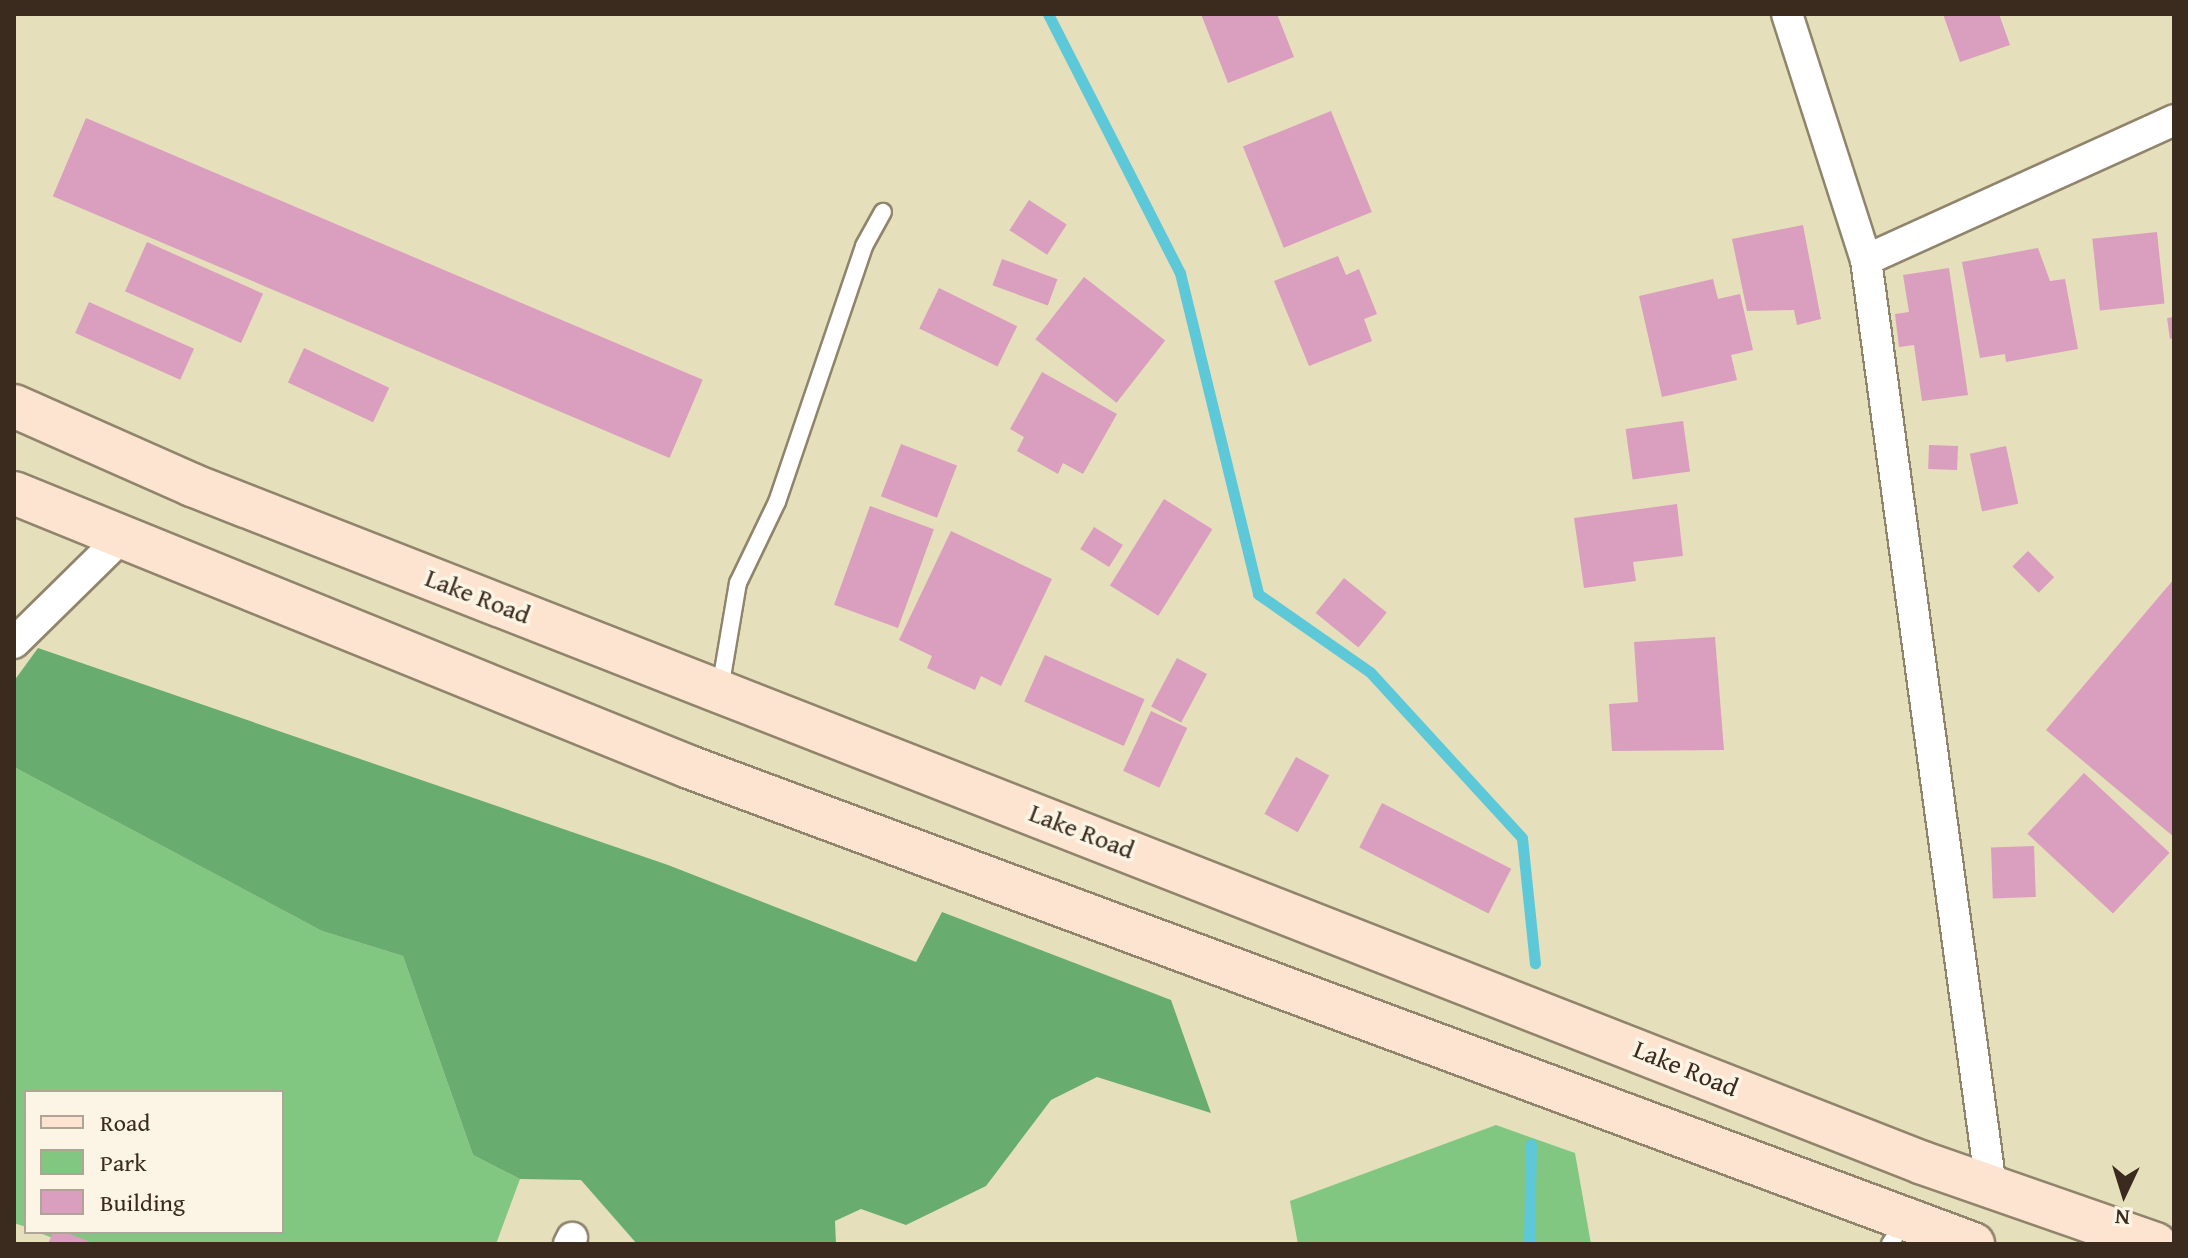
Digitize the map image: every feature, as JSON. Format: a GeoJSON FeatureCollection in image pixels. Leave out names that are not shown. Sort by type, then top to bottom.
{"type":"FeatureCollection","features":[{"type":"Feature","properties":{"kind":"main road","name":"Lake Road"},"geometry":{"type":"LineString","coordinates":[[14,406],[151,468],[720,691],[1991,1187],[2155,1244]]}},
{"type":"Feature","properties":{"kind":"main road"},"geometry":{"type":"LineString","coordinates":[[14,493],[120,539],[689,767],[1899,1229],[1973,1244]]}},
{"type":"Feature","properties":{"kind":"street"},"geometry":{"type":"LineString","coordinates":[[1787,14],[1866,260],[1991,1187]]}},
{"type":"Feature","properties":{"kind":"street"},"geometry":{"type":"LineString","coordinates":[[1866,260],[2174,120]]}},
{"type":"Feature","properties":{"kind":"street"},"geometry":{"type":"LineString","coordinates":[[14,643],[120,539]]}},
{"type":"Feature","properties":{"kind":"lane"},"geometry":{"type":"LineString","coordinates":[[720,691],[738,583],[777,502],[864,246],[883,212]]}},
{"type":"Feature","properties":{"kind":"green space"},"geometry":{"type":"Polygon","coordinates":[[[38,648],[668,865],[916,962],[942,912],[1171,1000],[1211,1113],[1097,1077],[1051,1100],[986,1186],[906,1225],[861,1209],[835,1221],[836,1244],[637,1244],[581,1180],[520,1179],[473,1155],[403,956],[322,931],[14,767],[14,681],[38,648]]]}},
{"type":"Feature","properties":{"kind":"green space"},"geometry":{"type":"Polygon","coordinates":[[[14,767],[322,931],[403,956],[473,1155],[520,1179],[496,1244],[68,1244],[42,1234],[284,1234],[284,1090],[24,1090],[24,1226],[14,1223],[14,767]]]}},
{"type":"Feature","properties":{"kind":"green space"},"geometry":{"type":"Polygon","coordinates":[[[1496,1125],[1575,1153],[1591,1244],[1298,1244],[1290,1201],[1496,1125]]]}},
{"type":"Feature","properties":{"kind":"building"},"geometry":{"type":"Polygon","coordinates":[[[1201,14],[1277,14],[1294,57],[1228,83],[1201,14]]]}},
{"type":"Feature","properties":{"kind":"building"},"geometry":{"type":"Polygon","coordinates":[[[1943,14],[1999,14],[2010,45],[1960,62],[1943,14]]]}},
{"type":"Feature","properties":{"kind":"building"},"geometry":{"type":"Polygon","coordinates":[[[1331,111],[1372,212],[1284,248],[1243,147],[1331,111]]]}},
{"type":"Feature","properties":{"kind":"building"},"geometry":{"type":"Polygon","coordinates":[[[86,118],[703,380],[670,458],[53,196],[86,118]]]}},
{"type":"Feature","properties":{"kind":"building"},"geometry":{"type":"Polygon","coordinates":[[[1029,200],[1067,225],[1047,255],[1009,230],[1029,200]]]}},
{"type":"Feature","properties":{"kind":"building"},"geometry":{"type":"Polygon","coordinates":[[[1803,225],[1821,319],[1797,325],[1794,310],[1747,311],[1732,239],[1803,225]]]}},
{"type":"Feature","properties":{"kind":"building"},"geometry":{"type":"Polygon","coordinates":[[[2157,232],[2165,304],[2100,310],[2092,239],[2157,232]]]}},
{"type":"Feature","properties":{"kind":"building"},"geometry":{"type":"Polygon","coordinates":[[[147,242],[263,294],[241,343],[125,291],[147,242]]]}},
{"type":"Feature","properties":{"kind":"building"},"geometry":{"type":"Polygon","coordinates":[[[2038,248],[2050,281],[2065,279],[2078,349],[2006,362],[2005,354],[1980,358],[1962,262],[2038,248]]]}},
{"type":"Feature","properties":{"kind":"building"},"geometry":{"type":"Polygon","coordinates":[[[1338,256],[1346,275],[1359,269],[1377,314],[1364,319],[1372,341],[1309,366],[1274,281],[1338,256]]]}},
{"type":"Feature","properties":{"kind":"building"},"geometry":{"type":"Polygon","coordinates":[[[1002,259],[1057,279],[1048,305],[992,285],[1002,259]]]}},
{"type":"Feature","properties":{"kind":"building"},"geometry":{"type":"Polygon","coordinates":[[[1949,268],[1968,395],[1922,401],[1914,345],[1899,347],[1895,314],[1909,312],[1903,275],[1949,268]]]}},
{"type":"Feature","properties":{"kind":"building"},"geometry":{"type":"Polygon","coordinates":[[[1084,277],[1165,340],[1117,403],[1035,339],[1084,277]]]}},
{"type":"Feature","properties":{"kind":"building"},"geometry":{"type":"Polygon","coordinates":[[[1713,279],[1718,299],[1740,294],[1753,350],[1731,355],[1737,380],[1662,397],[1639,296],[1713,279]]]}},
{"type":"Feature","properties":{"kind":"building"},"geometry":{"type":"Polygon","coordinates":[[[939,288],[1017,326],[997,367],[919,328],[939,288]]]}},
{"type":"Feature","properties":{"kind":"building"},"geometry":{"type":"Polygon","coordinates":[[[89,302],[194,349],[180,380],[75,333],[89,302]]]}},
{"type":"Feature","properties":{"kind":"building"},"geometry":{"type":"Polygon","coordinates":[[[2174,317],[2174,338],[2170,339],[2167,318],[2174,317]]]}},
{"type":"Feature","properties":{"kind":"building"},"geometry":{"type":"Polygon","coordinates":[[[304,348],[389,388],[373,422],[288,382],[304,348]]]}},
{"type":"Feature","properties":{"kind":"building"},"geometry":{"type":"Polygon","coordinates":[[[1042,372],[1117,414],[1083,474],[1063,463],[1058,474],[1017,451],[1024,437],[1010,429],[1042,372]]]}},
{"type":"Feature","properties":{"kind":"building"},"geometry":{"type":"Polygon","coordinates":[[[1683,421],[1690,472],[1633,480],[1626,429],[1683,421]]]}},
{"type":"Feature","properties":{"kind":"building"},"geometry":{"type":"Polygon","coordinates":[[[901,444],[957,466],[937,518],[881,496],[901,444]]]}},
{"type":"Feature","properties":{"kind":"building"},"geometry":{"type":"Polygon","coordinates":[[[1929,445],[1958,446],[1957,470],[1928,469],[1929,445]]]}},
{"type":"Feature","properties":{"kind":"building"},"geometry":{"type":"Polygon","coordinates":[[[2006,446],[2018,504],[1982,511],[1970,454],[2006,446]]]}},
{"type":"Feature","properties":{"kind":"building"},"geometry":{"type":"Polygon","coordinates":[[[1164,499],[1212,529],[1158,616],[1110,586],[1164,499]]]}},
{"type":"Feature","properties":{"kind":"building"},"geometry":{"type":"Polygon","coordinates":[[[1677,504],[1683,556],[1633,562],[1636,581],[1584,588],[1574,518],[1677,504]]]}},
{"type":"Feature","properties":{"kind":"building"},"geometry":{"type":"Polygon","coordinates":[[[870,506],[934,529],[898,628],[834,605],[870,506]]]}},
{"type":"Feature","properties":{"kind":"building"},"geometry":{"type":"Polygon","coordinates":[[[1094,527],[1123,545],[1109,567],[1080,549],[1094,527]]]}},
{"type":"Feature","properties":{"kind":"building"},"geometry":{"type":"Polygon","coordinates":[[[951,531],[1052,579],[1001,686],[981,676],[975,690],[927,668],[932,656],[899,640],[951,531]]]}},
{"type":"Feature","properties":{"kind":"building"},"geometry":{"type":"Polygon","coordinates":[[[2028,551],[2054,577],[2039,593],[2012,567],[2028,551]]]}},
{"type":"Feature","properties":{"kind":"building"},"geometry":{"type":"Polygon","coordinates":[[[1344,578],[1387,613],[1358,648],[1316,613],[1344,578]]]}},
{"type":"Feature","properties":{"kind":"building"},"geometry":{"type":"Polygon","coordinates":[[[2174,579],[2174,837],[2046,730],[2174,579]]]}},
{"type":"Feature","properties":{"kind":"building"},"geometry":{"type":"Polygon","coordinates":[[[1715,637],[1724,750],[1612,751],[1609,704],[1638,702],[1634,642],[1715,637]]]}},
{"type":"Feature","properties":{"kind":"building"},"geometry":{"type":"Polygon","coordinates":[[[1045,655],[1145,699],[1124,746],[1024,702],[1045,655]]]}},
{"type":"Feature","properties":{"kind":"building"},"geometry":{"type":"Polygon","coordinates":[[[1177,658],[1207,674],[1181,723],[1151,707],[1177,658]]]}},
{"type":"Feature","properties":{"kind":"building"},"geometry":{"type":"Polygon","coordinates":[[[1151,711],[1187,728],[1159,788],[1123,771],[1151,711]]]}},
{"type":"Feature","properties":{"kind":"building"},"geometry":{"type":"Polygon","coordinates":[[[1296,757],[1329,775],[1298,832],[1264,814],[1296,757]]]}},
{"type":"Feature","properties":{"kind":"building"},"geometry":{"type":"Polygon","coordinates":[[[2084,773],[2170,853],[2113,913],[2027,834],[2084,773]]]}},
{"type":"Feature","properties":{"kind":"building"},"geometry":{"type":"Polygon","coordinates":[[[1382,803],[1511,869],[1488,913],[1359,848],[1382,803]]]}},
{"type":"Feature","properties":{"kind":"building"},"geometry":{"type":"Polygon","coordinates":[[[2034,846],[2036,897],[1993,898],[1991,848],[2034,846]]]}},
{"type":"Feature","properties":{"kind":"building"},"geometry":{"type":"Polygon","coordinates":[[[52,1234],[69,1234],[96,1244],[48,1244],[52,1234]]]}},
{"type":"Feature","properties":{"kind":"waterway"},"geometry":{"type":"LineString","coordinates":[[1048,14],[1180,273],[1258,594],[1370,672],[1522,838],[1535,963]]}},
{"type":"Feature","properties":{"kind":"waterway"},"geometry":{"type":"LineString","coordinates":[[1529,1244],[1531,1144]]}}]}
